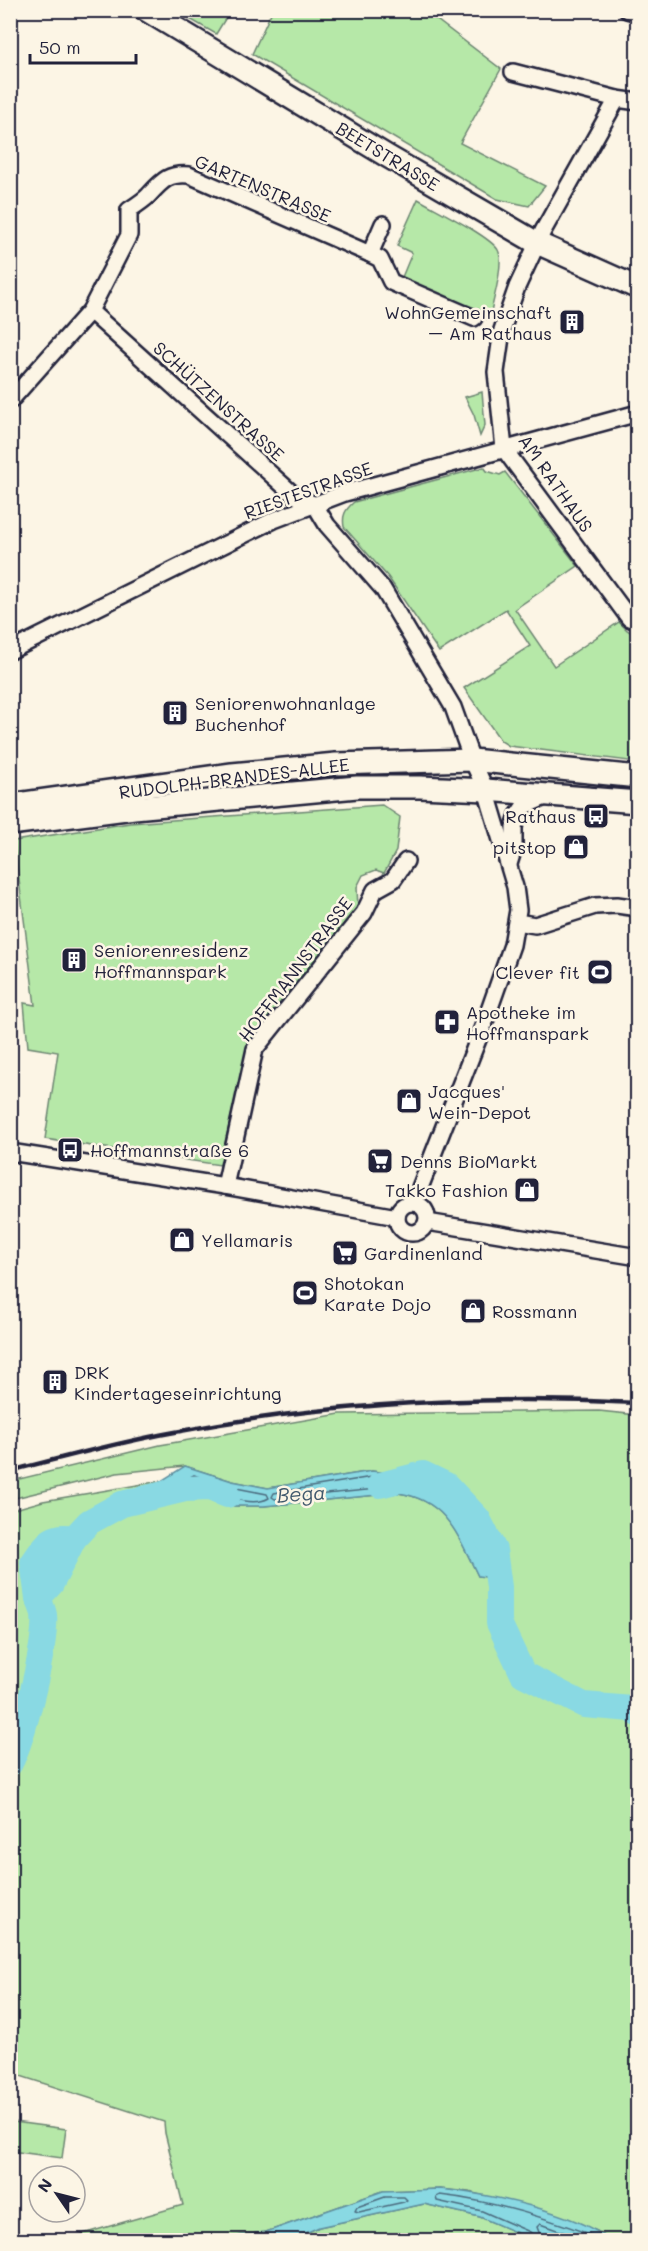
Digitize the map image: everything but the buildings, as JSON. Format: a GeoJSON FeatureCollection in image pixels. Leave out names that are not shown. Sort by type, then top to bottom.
{"type":"FeatureCollection","features":[{"type":"Feature","properties":{"kind":"main road","name":"BEETSTRASSE"},"geometry":{"type":"LineString","coordinates":[[146,10],[387,156],[537,243],[638,288]]}},
{"type":"Feature","properties":{"kind":"main road","name":"RUDOLPH-BRANDES-ALLEE"},"geometry":{"type":"LineString","coordinates":[[10,805],[243,773],[336,764],[472,760],[638,777]]}},
{"type":"Feature","properties":{"kind":"main road","name":"RUDOLPH-BRANDES-ALLEE"},"geometry":{"type":"LineString","coordinates":[[10,824],[134,808],[357,788],[420,787],[486,790],[638,802]]}},
{"type":"Feature","properties":{"kind":"street"},"geometry":{"type":"LineString","coordinates":[[627,10],[638,13]]}},
{"type":"Feature","properties":{"kind":"street"},"geometry":{"type":"LineString","coordinates":[[513,72],[638,102]]}},
{"type":"Feature","properties":{"kind":"street","name":"AM RATHAUS"},"geometry":{"type":"LineString","coordinates":[[618,99],[537,243],[517,287],[502,330],[496,372],[498,412],[504,449],[629,618],[638,622]]}},
{"type":"Feature","properties":{"kind":"street","name":"GARTENSTRASSE"},"geometry":{"type":"LineString","coordinates":[[10,401],[90,311],[129,235],[129,210],[148,197],[156,185],[179,174],[189,175],[370,254],[380,259],[391,282],[474,318]]}},
{"type":"Feature","properties":{"kind":"street"},"geometry":{"type":"LineString","coordinates":[[370,254],[383,225]]}},
{"type":"Feature","properties":{"kind":"street","name":"SCHÜTZENSTRASSE"},"geometry":{"type":"LineString","coordinates":[[90,311],[294,495],[315,505],[327,525],[383,589],[453,708],[472,760]]}},
{"type":"Feature","properties":{"kind":"street","name":"RIESTESTRASSE"},"geometry":{"type":"LineString","coordinates":[[11,649],[274,520],[345,493],[638,413]]}},
{"type":"Feature","properties":{"kind":"street"},"geometry":{"type":"LineString","coordinates":[[414,1203],[486,1019],[512,945],[517,922],[515,887],[509,864],[486,790],[472,760]]}},
{"type":"Feature","properties":{"kind":"street"},"geometry":{"type":"LineString","coordinates":[[509,864],[514,848],[514,827],[518,815],[524,806],[548,795]]}},
{"type":"Feature","properties":{"kind":"street","name":"HOFFMANNSTRASSE"},"geometry":{"type":"LineString","coordinates":[[225,1186],[255,1049],[364,913],[375,890],[393,880],[406,861]]}},
{"type":"Feature","properties":{"kind":"street"},"geometry":{"type":"LineString","coordinates":[[517,922],[535,925],[595,906],[617,905],[638,908]]}},
{"type":"Feature","properties":{"kind":"street"},"geometry":{"type":"LineString","coordinates":[[10,1152],[225,1186],[397,1217]]}},
{"type":"Feature","properties":{"kind":"street"},"geometry":{"type":"LineString","coordinates":[[414,1203],[425,1209],[427,1222],[421,1231],[411,1234],[401,1229],[397,1217],[402,1206],[414,1203]]}},
{"type":"Feature","properties":{"kind":"street"},"geometry":{"type":"LineString","coordinates":[[427,1222],[638,1257]]}},
{"type":"Feature","properties":{"kind":"green space"},"geometry":{"type":"Polygon","coordinates":[[[176,11],[230,11],[216,34],[176,11]]]}},
{"type":"Feature","properties":{"kind":"green space"},"geometry":{"type":"Polygon","coordinates":[[[272,11],[425,11],[501,69],[460,143],[545,186],[529,206],[497,199],[252,54],[272,11]]]}},
{"type":"Feature","properties":{"kind":"green space"},"geometry":{"type":"Polygon","coordinates":[[[418,199],[484,237],[498,250],[499,274],[489,320],[400,282],[412,253],[397,246],[418,199]]]}},
{"type":"Feature","properties":{"kind":"green space"},"geometry":{"type":"Polygon","coordinates":[[[482,392],[485,425],[480,436],[474,415],[465,397],[482,392]]]}},
{"type":"Feature","properties":{"kind":"green space"},"geometry":{"type":"Polygon","coordinates":[[[484,467],[487,471],[500,475],[505,472],[578,566],[515,609],[554,666],[619,622],[637,636],[637,762],[509,746],[501,741],[464,688],[530,646],[506,609],[439,652],[388,577],[344,527],[345,513],[354,502],[484,467]]]}},
{"type":"Feature","properties":{"kind":"green space"},"geometry":{"type":"Polygon","coordinates":[[[382,805],[400,817],[396,851],[384,873],[376,870],[363,875],[357,887],[358,909],[248,1043],[220,1165],[45,1139],[58,1052],[28,1047],[24,1003],[35,1005],[14,841],[130,823],[382,805]]]}},
{"type":"Feature","properties":{"kind":"green space"},"geometry":{"type":"Polygon","coordinates":[[[599,1411],[637,1415],[637,2240],[610,2240],[597,2231],[547,2212],[469,2192],[440,2189],[383,2191],[266,2232],[228,2237],[164,2240],[62,2240],[183,2205],[164,2122],[11,2073],[11,1510],[43,1501],[161,1481],[186,1485],[234,1506],[264,1506],[398,1493],[415,1497],[440,1512],[457,1534],[478,1576],[493,1577],[471,1520],[440,1492],[415,1477],[372,1471],[268,1488],[232,1481],[185,1466],[117,1473],[11,1499],[11,1481],[160,1445],[340,1414],[599,1411]]]}},
{"type":"Feature","properties":{"kind":"green space"},"geometry":{"type":"Polygon","coordinates":[[[14,2122],[66,2129],[62,2158],[11,2151],[14,2122]]]}},
{"type":"Feature","properties":{"kind":"green space"},"geometry":{"type":"Polygon","coordinates":[[[424,2204],[480,2217],[534,2240],[290,2240],[319,2227],[424,2204]]]}},
{"type":"Feature","properties":{"kind":"water"},"geometry":{"type":"Polygon","coordinates":[[[185,1466],[232,1481],[268,1488],[372,1471],[415,1477],[440,1492],[471,1520],[493,1578],[478,1576],[449,1522],[428,1503],[415,1497],[398,1493],[264,1506],[234,1506],[186,1485],[161,1481],[185,1466]]]}},
{"type":"Feature","properties":{"kind":"water"},"geometry":{"type":"Polygon","coordinates":[[[440,2189],[482,2195],[552,2212],[574,2220],[610,2240],[534,2240],[480,2217],[424,2204],[319,2227],[290,2240],[164,2240],[228,2237],[266,2232],[383,2191],[440,2189]]]}},
{"type":"Feature","properties":{"kind":"waterway","name":"Bega"},"geometry":{"type":"LineString","coordinates":[[380,1485],[423,1474],[446,1485],[478,1519],[494,1550],[499,1587],[499,1623],[523,1674],[584,1705],[632,1709],[638,1714]]}},
{"type":"Feature","properties":{"kind":"waterway","name":"Bega"},"geometry":{"type":"LineString","coordinates":[[10,1763],[27,1713],[42,1646],[44,1615],[38,1598],[51,1584],[74,1538],[89,1522],[122,1504],[185,1489],[209,1488],[227,1495]]}},
{"type":"Feature","properties":{"kind":"waterway"},"geometry":{"type":"LineString","coordinates":[[38,1598],[33,1563],[49,1542],[59,1537],[74,1538]]}},
{"type":"Feature","properties":{"kind":"railway"},"geometry":{"type":"LineString","coordinates":[[10,1471],[154,1436],[290,1414],[463,1401],[638,1403]]}},
{"type":"Feature","properties":{"kind":"place","name":"WohnGemeinschaft – Am Rathaus"},"geometry":{"type":"Point","coordinates":[572,322]}},
{"type":"Feature","properties":{"kind":"place","name":"Seniorenwohnanlage Buchenhof"},"geometry":{"type":"Point","coordinates":[175,713]}},
{"type":"Feature","properties":{"kind":"place","name":"Rathaus"},"geometry":{"type":"Point","coordinates":[596,816]}},
{"type":"Feature","properties":{"kind":"place","name":"pitstop"},"geometry":{"type":"Point","coordinates":[576,847]}},
{"type":"Feature","properties":{"kind":"place","name":"Seniorenresidenz Hoffmannspark"},"geometry":{"type":"Point","coordinates":[74,960]}},
{"type":"Feature","properties":{"kind":"place","name":"Clever fit"},"geometry":{"type":"Point","coordinates":[600,972]}},
{"type":"Feature","properties":{"kind":"place","name":"Apotheke im Hoffmanspark"},"geometry":{"type":"Point","coordinates":[447,1022]}},
{"type":"Feature","properties":{"kind":"place","name":"Jacques' Wein-Depot"},"geometry":{"type":"Point","coordinates":[409,1101]}},
{"type":"Feature","properties":{"kind":"place","name":"Hoffmannstraße 6"},"geometry":{"type":"Point","coordinates":[70,1150]}},
{"type":"Feature","properties":{"kind":"place","name":"Denns BioMarkt"},"geometry":{"type":"Point","coordinates":[380,1161]}},
{"type":"Feature","properties":{"kind":"place","name":"Takko Fashion"},"geometry":{"type":"Point","coordinates":[527,1190]}},
{"type":"Feature","properties":{"kind":"place","name":"Yellamaris"},"geometry":{"type":"Point","coordinates":[182,1240]}},
{"type":"Feature","properties":{"kind":"place","name":"Gardinenland"},"geometry":{"type":"Point","coordinates":[345,1253]}},
{"type":"Feature","properties":{"kind":"place","name":"Shotokan Karate Dojo"},"geometry":{"type":"Point","coordinates":[305,1293]}},
{"type":"Feature","properties":{"kind":"place","name":"Rossmann"},"geometry":{"type":"Point","coordinates":[473,1311]}},
{"type":"Feature","properties":{"kind":"place","name":"DRK Kindertageseinrichtung"},"geometry":{"type":"Point","coordinates":[55,1382]}}]}
